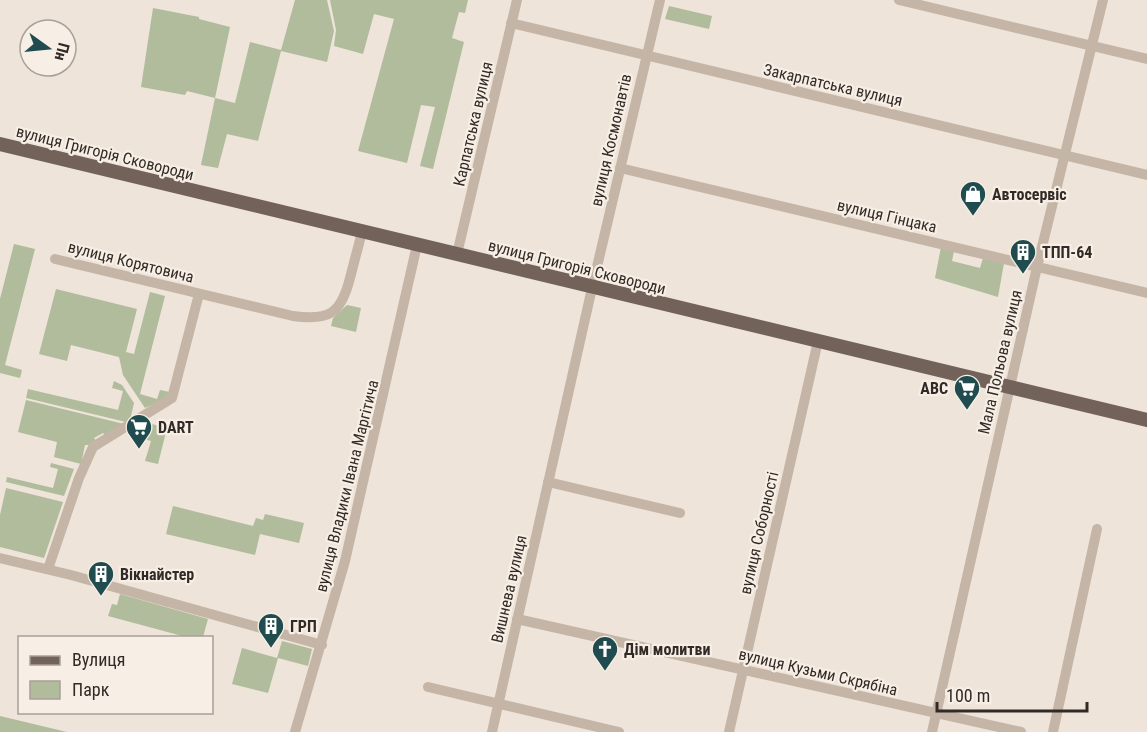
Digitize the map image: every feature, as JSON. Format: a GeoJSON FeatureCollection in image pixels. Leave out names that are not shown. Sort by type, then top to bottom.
{"type":"FeatureCollection","features":[{"type":"Feature","properties":{"kind":"main road","name":"вулиця Григорія Сковороди"},"geometry":{"type":"LineString","coordinates":[[0,144],[1147,420]]}},
{"type":"Feature","properties":{"kind":"street","name":"Карпатська вулиця"},"geometry":{"type":"LineString","coordinates":[[458,254],[517,0]]}},
{"type":"Feature","properties":{"kind":"street","name":"вулиця Космонавтів"},"geometry":{"type":"LineString","coordinates":[[592,288],[660,0]]}},
{"type":"Feature","properties":{"kind":"street"},"geometry":{"type":"LineString","coordinates":[[899,0],[1147,59]]}},
{"type":"Feature","properties":{"kind":"street","name":"Мала Польова вулиця"},"geometry":{"type":"LineString","coordinates":[[932,732],[1037,267],[1103,0]]}},
{"type":"Feature","properties":{"kind":"street","name":"Закарпатська вулиця"},"geometry":{"type":"LineString","coordinates":[[512,23],[1147,175]]}},
{"type":"Feature","properties":{"kind":"street","name":"вулиця Гінцака"},"geometry":{"type":"LineString","coordinates":[[620,168],[1147,293]]}},
{"type":"Feature","properties":{"kind":"street","name":"вулиця Корятовича"},"geometry":{"type":"LineString","coordinates":[[55,259],[292,316],[316,318],[333,312],[343,301],[362,232]]}},
{"type":"Feature","properties":{"kind":"street","name":"вулиця Владики Івана Маргітича"},"geometry":{"type":"LineString","coordinates":[[295,732],[322,645],[354,524],[417,245]]}},
{"type":"Feature","properties":{"kind":"street","name":"Вишнева вулиця"},"geometry":{"type":"LineString","coordinates":[[492,732],[592,288]]}},
{"type":"Feature","properties":{"kind":"street","name":"вулиця Корятовича"},"geometry":{"type":"LineString","coordinates":[[48,569],[79,478],[92,449],[96,444],[169,401],[174,393],[199,294]]}},
{"type":"Feature","properties":{"kind":"street","name":"вулиця Соборності"},"geometry":{"type":"LineString","coordinates":[[729,732],[818,341]]}},
{"type":"Feature","properties":{"kind":"street"},"geometry":{"type":"LineString","coordinates":[[548,482],[680,513]]}},
{"type":"Feature","properties":{"kind":"street"},"geometry":{"type":"LineString","coordinates":[[1053,732],[1097,529]]}},
{"type":"Feature","properties":{"kind":"street"},"geometry":{"type":"LineString","coordinates":[[0,558],[48,569],[322,645]]}},
{"type":"Feature","properties":{"kind":"street","name":"вулиця Кузьми Скрябіна"},"geometry":{"type":"LineString","coordinates":[[517,619],[1021,732]]}},
{"type":"Feature","properties":{"kind":"street"},"geometry":{"type":"LineString","coordinates":[[428,687],[619,732]]}},
{"type":"Feature","properties":{"kind":"green space"},"geometry":{"type":"Polygon","coordinates":[[[295,0],[327,0],[334,31],[327,62],[281,51],[258,141],[227,134],[218,168],[201,165],[215,98],[235,103],[250,42],[281,50],[295,0]]]}},
{"type":"Feature","properties":{"kind":"green space"},"geometry":{"type":"Polygon","coordinates":[[[330,0],[468,0],[465,13],[459,12],[452,38],[464,42],[433,169],[420,166],[435,107],[421,105],[407,163],[358,151],[394,19],[374,14],[363,54],[334,46],[336,30],[330,0]]]}},
{"type":"Feature","properties":{"kind":"green space"},"geometry":{"type":"Polygon","coordinates":[[[669,6],[712,16],[709,29],[665,19],[669,6]]]}},
{"type":"Feature","properties":{"kind":"green space"},"geometry":{"type":"Polygon","coordinates":[[[153,8],[199,17],[199,19],[230,27],[215,98],[187,91],[185,95],[141,87],[153,8]]]}},
{"type":"Feature","properties":{"kind":"green space"},"geometry":{"type":"Polygon","coordinates":[[[14,244],[35,249],[5,365],[22,370],[20,378],[0,373],[0,299],[14,244]]]}},
{"type":"Feature","properties":{"kind":"green space"},"geometry":{"type":"Polygon","coordinates":[[[941,247],[954,251],[952,261],[980,268],[983,258],[1004,263],[998,297],[935,278],[941,247]]]}},
{"type":"Feature","properties":{"kind":"green space"},"geometry":{"type":"Polygon","coordinates":[[[56,289],[137,309],[126,352],[134,354],[150,292],[165,296],[140,394],[157,399],[160,390],[170,392],[164,399],[145,408],[123,375],[119,357],[71,345],[67,361],[39,354],[56,289]]]}},
{"type":"Feature","properties":{"kind":"green space"},"geometry":{"type":"Polygon","coordinates":[[[347,305],[361,308],[356,332],[331,326],[333,318],[347,305]]]}},
{"type":"Feature","properties":{"kind":"green space"},"geometry":{"type":"Polygon","coordinates":[[[114,381],[122,385],[134,403],[130,420],[126,422],[26,398],[28,389],[118,410],[123,391],[112,388],[114,381]]]}},
{"type":"Feature","properties":{"kind":"green space"},"geometry":{"type":"Polygon","coordinates":[[[26,400],[124,424],[105,435],[103,433],[94,438],[96,441],[85,445],[81,464],[54,457],[57,442],[18,432],[26,400]]]}},
{"type":"Feature","properties":{"kind":"green space"},"geometry":{"type":"Polygon","coordinates":[[[144,422],[167,428],[158,464],[145,461],[151,441],[140,438],[144,422]]]}},
{"type":"Feature","properties":{"kind":"green space"},"geometry":{"type":"Polygon","coordinates":[[[51,463],[74,469],[64,496],[6,482],[7,477],[53,488],[58,469],[50,467],[51,463]]]}},
{"type":"Feature","properties":{"kind":"green space"},"geometry":{"type":"Polygon","coordinates":[[[6,488],[63,502],[44,558],[0,547],[0,515],[6,488]]]}},
{"type":"Feature","properties":{"kind":"green space"},"geometry":{"type":"Polygon","coordinates":[[[173,506],[253,526],[256,518],[263,520],[265,514],[304,523],[299,543],[260,534],[255,555],[166,534],[173,506]]]}},
{"type":"Feature","properties":{"kind":"green space"},"geometry":{"type":"Polygon","coordinates":[[[120,594],[208,619],[203,636],[182,636],[108,616],[112,604],[117,605],[120,594]]]}},
{"type":"Feature","properties":{"kind":"green space"},"geometry":{"type":"Polygon","coordinates":[[[282,641],[312,649],[308,666],[278,658],[268,693],[232,684],[242,648],[277,658],[282,641]]]}},
{"type":"Feature","properties":{"kind":"green space"},"geometry":{"type":"Polygon","coordinates":[[[0,716],[67,732],[0,732],[0,716]]]}},
{"type":"Feature","properties":{"kind":"place","name":"Автосервіс"},"geometry":{"type":"Point","coordinates":[973,217]}},
{"type":"Feature","properties":{"kind":"place","name":"ТПП-64"},"geometry":{"type":"Point","coordinates":[1023,275]}},
{"type":"Feature","properties":{"kind":"place","name":"ABC"},"geometry":{"type":"Point","coordinates":[967,411]}},
{"type":"Feature","properties":{"kind":"place","name":"DART"},"geometry":{"type":"Point","coordinates":[139,450]}},
{"type":"Feature","properties":{"kind":"place","name":"Вікнайстер"},"geometry":{"type":"Point","coordinates":[101,597]}},
{"type":"Feature","properties":{"kind":"place","name":"ГРП"},"geometry":{"type":"Point","coordinates":[271,649]}},
{"type":"Feature","properties":{"kind":"place","name":"Дім молитви"},"geometry":{"type":"Point","coordinates":[605,672]}}]}
